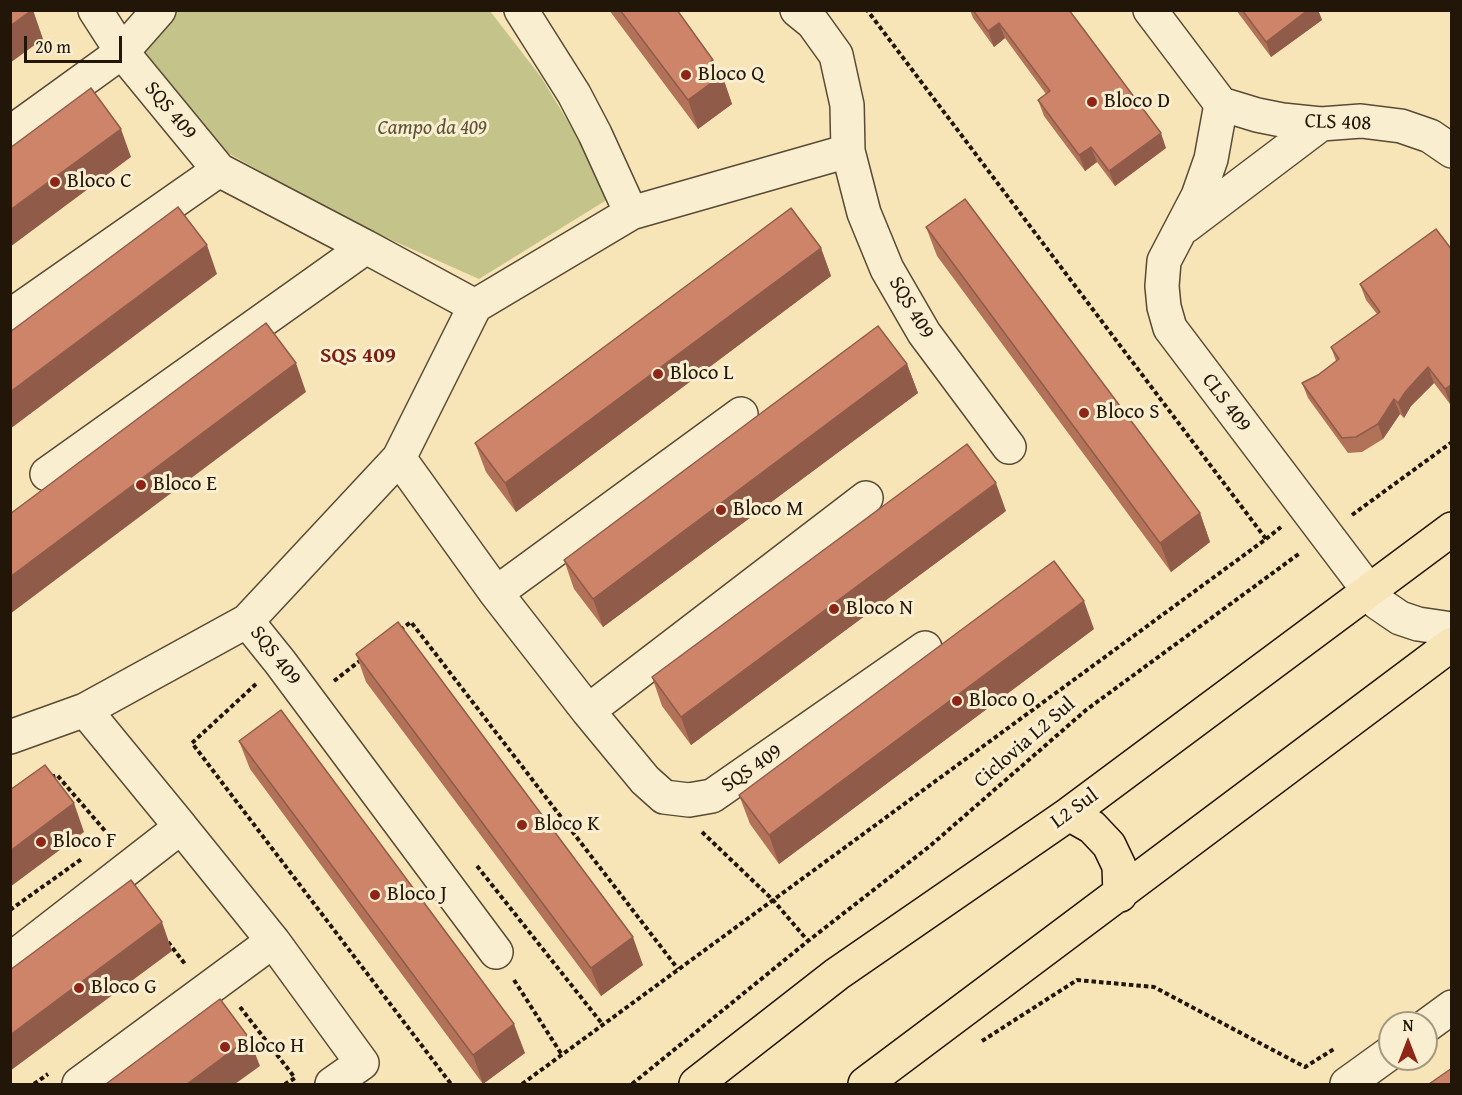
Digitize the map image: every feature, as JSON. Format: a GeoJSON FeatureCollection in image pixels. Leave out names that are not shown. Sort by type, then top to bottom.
{"type":"FeatureCollection","features":[{"type":"Feature","properties":{"kind":"main road","name":"L2 Sul"},"geometry":{"type":"LineString","coordinates":[[696,1084],[837,974],[1069,814],[1452,529]]}},
{"type":"Feature","properties":{"kind":"main road"},"geometry":{"type":"LineString","coordinates":[[865,1084],[1452,644]]}},
{"type":"Feature","properties":{"kind":"main road"},"geometry":{"type":"LineString","coordinates":[[1069,814],[1092,827],[1109,845],[1119,866],[1120,895]]}},
{"type":"Feature","properties":{"kind":"street","name":"SQS 409"},"geometry":{"type":"LineString","coordinates":[[10,737],[85,710],[247,621],[399,458],[475,306],[219,170],[122,52],[95,10]]}},
{"type":"Feature","properties":{"kind":"street"},"geometry":{"type":"LineString","coordinates":[[10,133],[122,52],[159,10]]}},
{"type":"Feature","properties":{"kind":"street"},"geometry":{"type":"LineString","coordinates":[[521,10],[574,94],[631,213]]}},
{"type":"Feature","properties":{"kind":"street","name":"SQS 409"},"geometry":{"type":"LineString","coordinates":[[796,10],[813,23],[836,55],[847,105],[848,151],[864,213],[887,269],[924,333],[1009,447]]}},
{"type":"Feature","properties":{"kind":"street"},"geometry":{"type":"LineString","coordinates":[[1150,10],[1221,104]]}},
{"type":"Feature","properties":{"kind":"street","name":"CLS 408"},"geometry":{"type":"LineString","coordinates":[[1221,104],[1257,116],[1282,120],[1321,124],[1360,121],[1401,126],[1430,136],[1452,151]]}},
{"type":"Feature","properties":{"kind":"street","name":"CLS 409"},"geometry":{"type":"LineString","coordinates":[[1221,104],[1212,159],[1198,196],[1164,261],[1162,286],[1164,307],[1170,328],[1368,592],[1388,611],[1400,618],[1418,624],[1452,629]]}},
{"type":"Feature","properties":{"kind":"street"},"geometry":{"type":"LineString","coordinates":[[1180,230],[1321,124]]}},
{"type":"Feature","properties":{"kind":"street"},"geometry":{"type":"LineString","coordinates":[[475,306],[631,213],[848,151]]}},
{"type":"Feature","properties":{"kind":"street"},"geometry":{"type":"LineString","coordinates":[[10,316],[219,170]]}},
{"type":"Feature","properties":{"kind":"street"},"geometry":{"type":"LineString","coordinates":[[46,474],[366,247]]}},
{"type":"Feature","properties":{"kind":"street"},"geometry":{"type":"LineString","coordinates":[[496,592],[741,414]]}},
{"type":"Feature","properties":{"kind":"street"},"geometry":{"type":"LineString","coordinates":[[399,458],[496,592],[588,711],[645,780],[664,797]]}},
{"type":"Feature","properties":{"kind":"street"},"geometry":{"type":"LineString","coordinates":[[588,711],[866,498]]}},
{"type":"Feature","properties":{"kind":"street","name":"SQS 409"},"geometry":{"type":"LineString","coordinates":[[247,621],[496,952]]}},
{"type":"Feature","properties":{"kind":"street","name":"SQS 409"},"geometry":{"type":"LineString","coordinates":[[664,797],[689,800],[712,796],[926,648]]}},
{"type":"Feature","properties":{"kind":"street"},"geometry":{"type":"LineString","coordinates":[[85,710],[273,940],[362,1063],[332,1084]]}},
{"type":"Feature","properties":{"kind":"street"},"geometry":{"type":"LineString","coordinates":[[10,960],[181,827]]}},
{"type":"Feature","properties":{"kind":"street"},"geometry":{"type":"LineString","coordinates":[[79,1084],[273,940]]}},
{"type":"Feature","properties":{"kind":"street"},"geometry":{"type":"LineString","coordinates":[[1438,1017],[1452,1007]]}},
{"type":"Feature","properties":{"kind":"street"},"geometry":{"type":"LineString","coordinates":[[1347,1084],[1378,1062]]}},
{"type":"Feature","properties":{"kind":"path"},"geometry":{"type":"LineString","coordinates":[[522,1084],[1266,539],[867,10]]}},
{"type":"Feature","properties":{"kind":"path","name":"Ciclovia L2 Sul"},"geometry":{"type":"LineString","coordinates":[[632,1084],[808,940],[930,846],[1086,710],[1452,442]]}},
{"type":"Feature","properties":{"kind":"path"},"geometry":{"type":"LineString","coordinates":[[393,635],[411,622],[678,969]]}},
{"type":"Feature","properties":{"kind":"path"},"geometry":{"type":"LineString","coordinates":[[332,683],[367,656]]}},
{"type":"Feature","properties":{"kind":"path"},"geometry":{"type":"LineString","coordinates":[[280,662],[192,743],[451,1084]]}},
{"type":"Feature","properties":{"kind":"path"},"geometry":{"type":"LineString","coordinates":[[48,778],[57,775],[112,839],[104,844]]}},
{"type":"Feature","properties":{"kind":"path"},"geometry":{"type":"LineString","coordinates":[[664,797],[773,900],[808,940]]}},
{"type":"Feature","properties":{"kind":"path"},"geometry":{"type":"LineString","coordinates":[[10,910],[86,855]]}},
{"type":"Feature","properties":{"kind":"path"},"geometry":{"type":"LineString","coordinates":[[471,859],[603,1025]]}},
{"type":"Feature","properties":{"kind":"path"},"geometry":{"type":"LineString","coordinates":[[163,936],[191,974]]}},
{"type":"Feature","properties":{"kind":"path"},"geometry":{"type":"LineString","coordinates":[[496,952],[562,1055]]}},
{"type":"Feature","properties":{"kind":"path"},"geometry":{"type":"LineString","coordinates":[[978,1044],[1077,980],[1154,987],[1305,1067],[1338,1047]]}},
{"type":"Feature","properties":{"kind":"path"},"geometry":{"type":"LineString","coordinates":[[235,1001],[295,1078],[285,1084]]}},
{"type":"Feature","properties":{"kind":"green space","name":"Campo da 409"},"geometry":{"type":"Polygon","coordinates":[[[171,11],[490,11],[541,77],[613,196],[479,279],[351,222],[221,149],[134,48],[171,11]]]}},
{"type":"Feature","properties":{"kind":"building"},"geometry":{"type":"Polygon","coordinates":[[[10,10],[32,10],[10,26],[10,10]]]}},
{"type":"Feature","properties":{"kind":"building"},"geometry":{"type":"Polygon","coordinates":[[[620,10],[677,10],[722,75],[688,100],[620,10]]]}},
{"type":"Feature","properties":{"kind":"building","name":"Bloco D"},"geometry":{"type":"Polygon","coordinates":[[[973,10],[1069,10],[1161,133],[1109,171],[1091,147],[1079,155],[1038,100],[1050,91],[999,23],[988,31],[973,10]]]}},
{"type":"Feature","properties":{"kind":"building"},"geometry":{"type":"Polygon","coordinates":[[[1242,10],[1308,10],[1266,42],[1242,10]]]}},
{"type":"Feature","properties":{"kind":"building"},"geometry":{"type":"Polygon","coordinates":[[[91,88],[121,129],[10,210],[10,148],[91,88]]]}},
{"type":"Feature","properties":{"kind":"building","name":"Bloco S"},"geometry":{"type":"Polygon","coordinates":[[[965,199],[1200,513],[1160,543],[926,227],[965,199]]]}},
{"type":"Feature","properties":{"kind":"building"},"geometry":{"type":"Polygon","coordinates":[[[178,207],[207,245],[10,392],[10,332],[178,207]]]}},
{"type":"Feature","properties":{"kind":"building"},"geometry":{"type":"Polygon","coordinates":[[[791,208],[821,248],[505,483],[475,443],[791,208]]]}},
{"type":"Feature","properties":{"kind":"building"},"geometry":{"type":"Polygon","coordinates":[[[1436,229],[1452,250],[1452,384],[1445,389],[1428,367],[1398,403],[1394,399],[1378,424],[1356,437],[1342,438],[1302,383],[1318,375],[1339,359],[1331,347],[1380,312],[1360,284],[1436,229]]]}},
{"type":"Feature","properties":{"kind":"building"},"geometry":{"type":"Polygon","coordinates":[[[266,323],[296,363],[10,577],[10,514],[266,323]]]}},
{"type":"Feature","properties":{"kind":"building"},"geometry":{"type":"Polygon","coordinates":[[[878,326],[907,364],[593,599],[564,560],[878,326]]]}},
{"type":"Feature","properties":{"kind":"building"},"geometry":{"type":"Polygon","coordinates":[[[967,444],[996,483],[681,717],[652,677],[967,444]]]}},
{"type":"Feature","properties":{"kind":"building"},"geometry":{"type":"Polygon","coordinates":[[[1054,561],[1084,601],[769,835],[739,795],[1054,561]]]}},
{"type":"Feature","properties":{"kind":"building","name":"Bloco K"},"geometry":{"type":"Polygon","coordinates":[[[398,622],[633,937],[591,968],[356,654],[398,622]]]}},
{"type":"Feature","properties":{"kind":"building","name":"Bloco J"},"geometry":{"type":"Polygon","coordinates":[[[281,710],[514,1024],[473,1055],[239,741],[281,710]]]}},
{"type":"Feature","properties":{"kind":"building"},"geometry":{"type":"Polygon","coordinates":[[[45,765],[74,803],[10,851],[10,790],[45,765]]]}},
{"type":"Feature","properties":{"kind":"building"},"geometry":{"type":"Polygon","coordinates":[[[131,880],[162,922],[10,1035],[10,970],[131,880]]]}},
{"type":"Feature","properties":{"kind":"building"},"geometry":{"type":"Polygon","coordinates":[[[220,999],[249,1038],[187,1084],[106,1084],[220,999]]]}},
{"type":"Feature","properties":{"kind":"building"},"geometry":{"type":"Polygon","coordinates":[[[1452,1068],[1452,1084],[1429,1084],[1452,1068]]]}},
{"type":"Feature","properties":{"kind":"place","name":"Bloco Q"},"geometry":{"type":"Point","coordinates":[686,75]}},
{"type":"Feature","properties":{"kind":"place","name":"Bloco D"},"geometry":{"type":"Point","coordinates":[1092,102]}},
{"type":"Feature","properties":{"kind":"place","name":"Bloco C"},"geometry":{"type":"Point","coordinates":[55,182]}},
{"type":"Feature","properties":{"kind":"place","name":"Bloco L"},"geometry":{"type":"Point","coordinates":[658,374]}},
{"type":"Feature","properties":{"kind":"place","name":"Bloco S"},"geometry":{"type":"Point","coordinates":[1084,413]}},
{"type":"Feature","properties":{"kind":"place","name":"Bloco E"},"geometry":{"type":"Point","coordinates":[141,485]}},
{"type":"Feature","properties":{"kind":"place","name":"Bloco M"},"geometry":{"type":"Point","coordinates":[721,510]}},
{"type":"Feature","properties":{"kind":"place","name":"Bloco N"},"geometry":{"type":"Point","coordinates":[834,609]}},
{"type":"Feature","properties":{"kind":"place","name":"Bloco O"},"geometry":{"type":"Point","coordinates":[957,701]}},
{"type":"Feature","properties":{"kind":"place","name":"Bloco K"},"geometry":{"type":"Point","coordinates":[522,825]}},
{"type":"Feature","properties":{"kind":"place","name":"Bloco F"},"geometry":{"type":"Point","coordinates":[41,842]}},
{"type":"Feature","properties":{"kind":"place","name":"Bloco J"},"geometry":{"type":"Point","coordinates":[375,895]}},
{"type":"Feature","properties":{"kind":"place","name":"Bloco G"},"geometry":{"type":"Point","coordinates":[79,988]}},
{"type":"Feature","properties":{"kind":"place","name":"Bloco H"},"geometry":{"type":"Point","coordinates":[225,1047]}},
{"type":"Feature","properties":{"kind":"district","name":"SQS 409"},"geometry":{"type":"Point","coordinates":[358,356]}}]}
